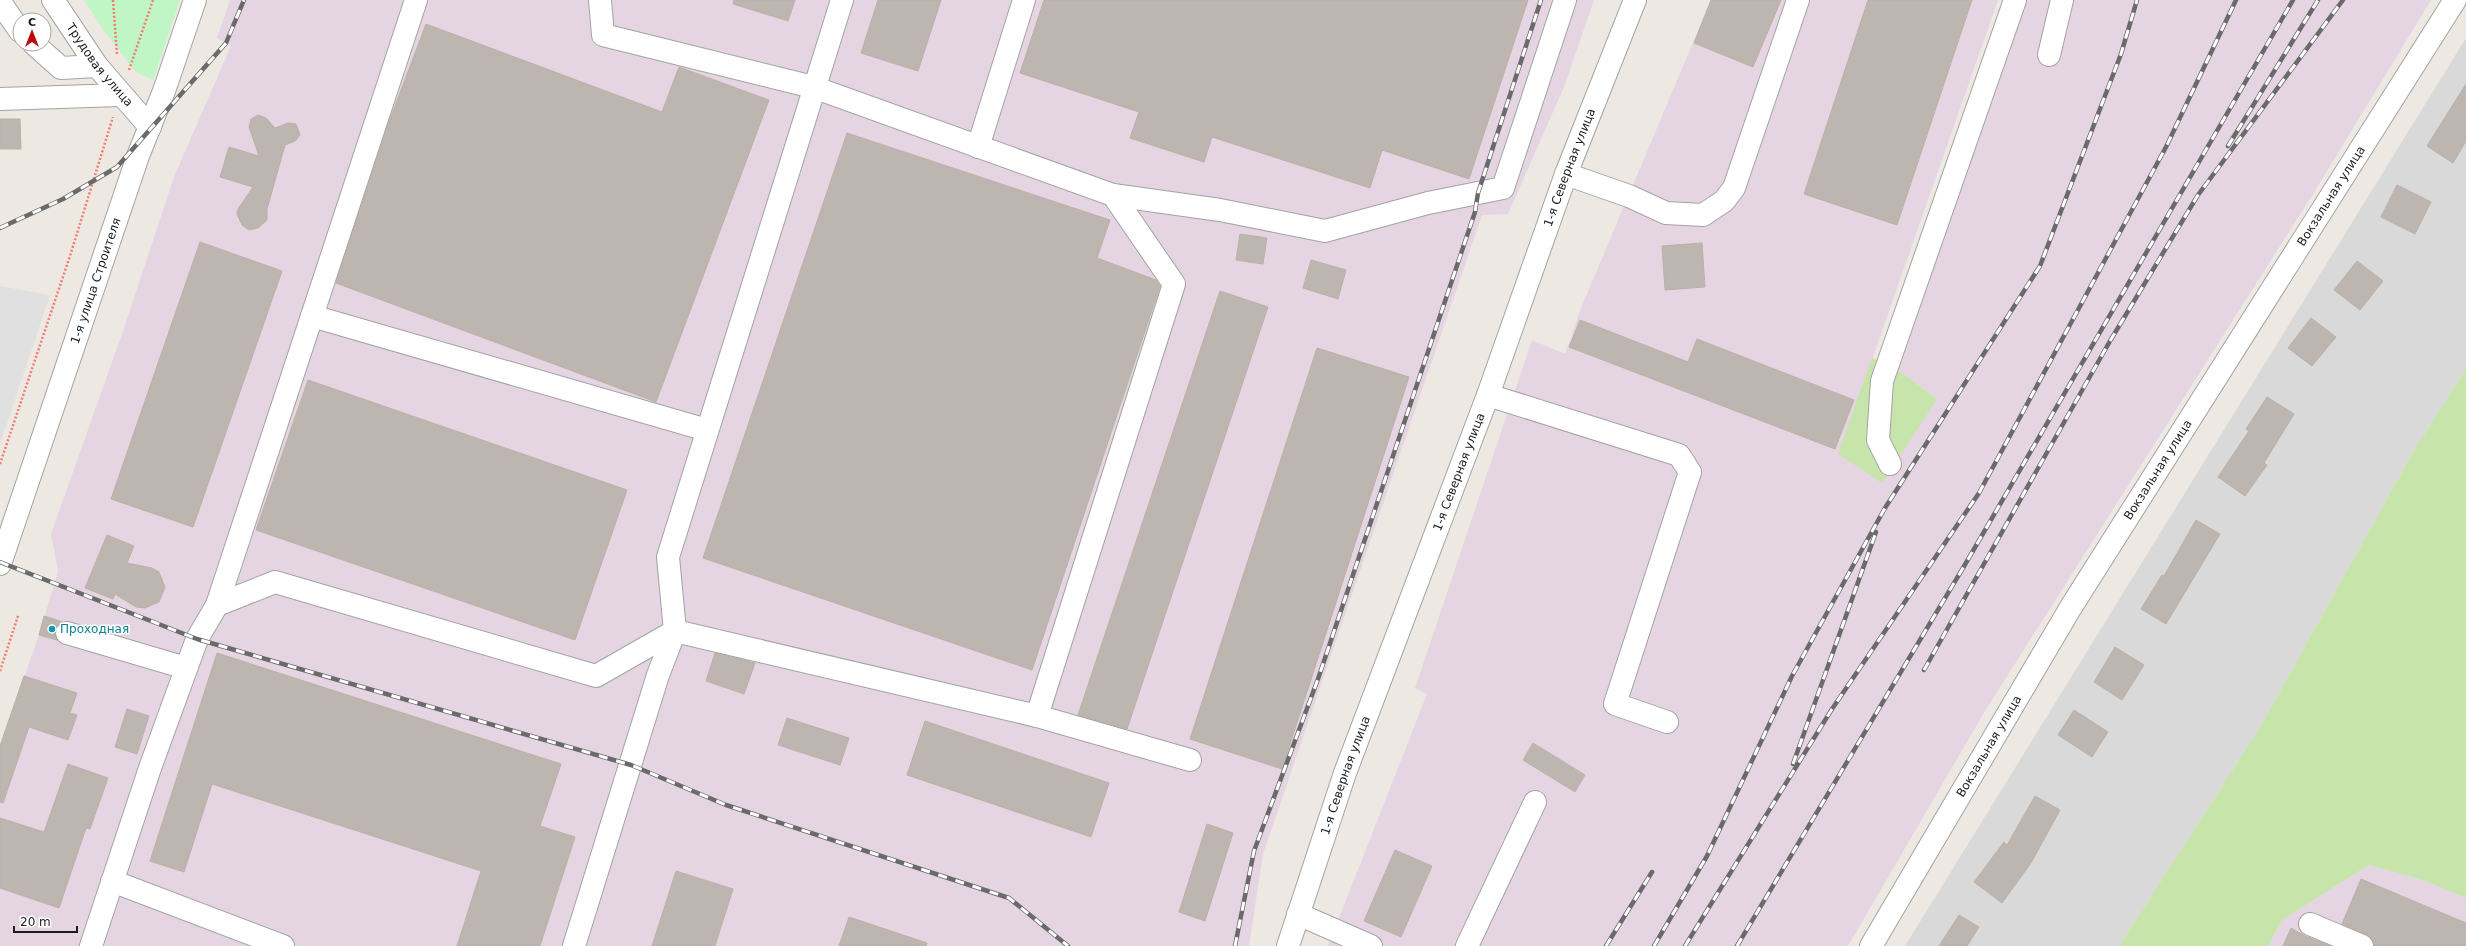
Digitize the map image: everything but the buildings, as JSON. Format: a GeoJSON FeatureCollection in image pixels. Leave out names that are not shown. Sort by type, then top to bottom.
{"type":"FeatureCollection","features":[{"type":"Feature","properties":{"kind":"street","name":"Трудовая улица"},"geometry":{"type":"LineString","coordinates":[[53,0],[107,65],[120,95],[150,127]]}},
{"type":"Feature","properties":{"kind":"street","name":"1-я улица Строителя"},"geometry":{"type":"LineString","coordinates":[[0,564],[150,127],[196,0]]}},
{"type":"Feature","properties":{"kind":"street"},"geometry":{"type":"LineString","coordinates":[[91,946],[186,668],[197,639],[217,605],[416,0]]}},
{"type":"Feature","properties":{"kind":"street"},"geometry":{"type":"LineString","coordinates":[[600,0],[603,35],[813,87],[1113,195],[1220,210],[1325,231],[1428,203],[1503,188],[1565,0]]}},
{"type":"Feature","properties":{"kind":"street"},"geometry":{"type":"LineString","coordinates":[[574,946],[658,675],[675,631],[668,557],[813,87],[842,0]]}},
{"type":"Feature","properties":{"kind":"street"},"geometry":{"type":"LineString","coordinates":[[978,147],[1024,0]]}},
{"type":"Feature","properties":{"kind":"street","name":"1-я Северная улица"},"geometry":{"type":"LineString","coordinates":[[1288,946],[1345,774],[1488,395],[1566,174],[1635,0]]}},
{"type":"Feature","properties":{"kind":"street"},"geometry":{"type":"LineString","coordinates":[[1566,174],[1629,196],[1666,213],[1703,215],[1724,201],[1734,188],[1798,0]]}},
{"type":"Feature","properties":{"kind":"street"},"geometry":{"type":"LineString","coordinates":[[1890,464],[1878,440],[1882,381],[2015,0]]}},
{"type":"Feature","properties":{"kind":"street"},"geometry":{"type":"LineString","coordinates":[[2049,55],[2062,0]]}},
{"type":"Feature","properties":{"kind":"street","name":"Вокзальная улица"},"geometry":{"type":"LineString","coordinates":[[1871,946],[2076,600],[2455,0]]}},
{"type":"Feature","properties":{"kind":"street"},"geometry":{"type":"LineString","coordinates":[[0,2],[12,24]]}},
{"type":"Feature","properties":{"kind":"street"},"geometry":{"type":"LineString","coordinates":[[40,52],[61,68],[107,65]]}},
{"type":"Feature","properties":{"kind":"street"},"geometry":{"type":"LineString","coordinates":[[0,99],[120,95]]}},
{"type":"Feature","properties":{"kind":"street"},"geometry":{"type":"LineString","coordinates":[[1037,716],[1174,284],[1113,195]]}},
{"type":"Feature","properties":{"kind":"street"},"geometry":{"type":"LineString","coordinates":[[312,316],[707,430]]}},
{"type":"Feature","properties":{"kind":"street"},"geometry":{"type":"LineString","coordinates":[[1488,395],[1679,455],[1690,472],[1615,704],[1667,722]]}},
{"type":"Feature","properties":{"kind":"street"},"geometry":{"type":"LineString","coordinates":[[217,605],[274,582],[596,676],[675,631],[1037,716],[1190,760]]}},
{"type":"Feature","properties":{"kind":"street"},"geometry":{"type":"LineString","coordinates":[[68,633],[186,668]]}},
{"type":"Feature","properties":{"kind":"street"},"geometry":{"type":"LineString","coordinates":[[1467,946],[1535,802]]}},
{"type":"Feature","properties":{"kind":"street"},"geometry":{"type":"LineString","coordinates":[[112,882],[283,946]]}},
{"type":"Feature","properties":{"kind":"street"},"geometry":{"type":"LineString","coordinates":[[1298,914],[1371,946]]}},
{"type":"Feature","properties":{"kind":"street"},"geometry":{"type":"LineString","coordinates":[[2310,924],[2362,946]]}},
{"type":"Feature","properties":{"kind":"path"},"geometry":{"type":"LineString","coordinates":[[107,65],[113,0]]}},
{"type":"Feature","properties":{"kind":"path"},"geometry":{"type":"LineString","coordinates":[[0,464],[70,256],[120,95],[153,0]]}},
{"type":"Feature","properties":{"kind":"path"},"geometry":{"type":"LineString","coordinates":[[0,671],[18,616]]}},
{"type":"Feature","properties":{"kind":"shaded area"},"geometry":{"type":"Polygon","coordinates":[[[230,0],[1594,0],[1564,87],[1508,214],[1482,215],[1263,854],[1249,946],[0,946],[0,746],[39,635],[58,571],[51,534],[123,331],[174,177],[231,46],[217,38],[230,0]]]}},
{"type":"Feature","properties":{"kind":"shaded area"},"geometry":{"type":"Polygon","coordinates":[[[1711,0],[1998,0],[1839,454],[1937,399],[1898,370],[2026,0],[2431,0],[2313,194],[1985,711],[1848,946],[1328,946],[1427,694],[1415,688],[1532,340],[1565,354],[1581,308],[1711,0]]]}},
{"type":"Feature","properties":{"kind":"shaded area"},"geometry":{"type":"Polygon","coordinates":[[[2466,38],[2466,369],[2413,452],[2259,729],[2119,946],[1905,946],[2466,38]]]}},
{"type":"Feature","properties":{"kind":"shaded area"},"geometry":{"type":"Polygon","coordinates":[[[0,286],[50,295],[0,444],[0,286]]]}},
{"type":"Feature","properties":{"kind":"shaded area"},"geometry":{"type":"Polygon","coordinates":[[[2369,865],[2423,880],[2466,898],[2466,946],[2268,946],[2282,920],[2369,865]]]}},
{"type":"Feature","properties":{"kind":"green space"},"geometry":{"type":"Polygon","coordinates":[[[84,0],[180,0],[153,80],[136,72],[104,31],[84,0]]]}},
{"type":"Feature","properties":{"kind":"green space"},"geometry":{"type":"Polygon","coordinates":[[[1872,358],[1898,370],[1937,399],[1882,483],[1838,454],[1872,358]]]}},
{"type":"Feature","properties":{"kind":"green space"},"geometry":{"type":"Polygon","coordinates":[[[2466,369],[2466,898],[2423,880],[2369,865],[2282,920],[2268,946],[2119,946],[2259,729],[2413,452],[2466,369]]]}},
{"type":"Feature","properties":{"kind":"railway"},"geometry":{"type":"LineString","coordinates":[[0,228],[63,199],[117,167],[226,43],[244,0]]}},
{"type":"Feature","properties":{"kind":"railway"},"geometry":{"type":"LineString","coordinates":[[1235,946],[1254,851],[1318,679],[1475,212],[1478,193],[1541,0]]}},
{"type":"Feature","properties":{"kind":"railway"},"geometry":{"type":"LineString","coordinates":[[1654,946],[1707,856],[1792,676],[1885,508],[2040,266],[2121,54],[2137,0]]}},
{"type":"Feature","properties":{"kind":"railway"},"geometry":{"type":"LineString","coordinates":[[1685,946],[1832,709],[1979,493],[2166,147],[2236,0]]}},
{"type":"Feature","properties":{"kind":"railway"},"geometry":{"type":"LineString","coordinates":[[1737,946],[1963,568],[2293,0]]}},
{"type":"Feature","properties":{"kind":"railway"},"geometry":{"type":"LineString","coordinates":[[2228,146],[2318,0]]}},
{"type":"Feature","properties":{"kind":"railway"},"geometry":{"type":"LineString","coordinates":[[1924,670],[2110,341],[2198,195],[2343,0]]}},
{"type":"Feature","properties":{"kind":"railway"},"geometry":{"type":"LineString","coordinates":[[1793,764],[1876,532]]}},
{"type":"Feature","properties":{"kind":"railway"},"geometry":{"type":"LineString","coordinates":[[0,562],[197,639],[631,765],[726,805],[1009,898],[1068,946]]}},
{"type":"Feature","properties":{"kind":"railway"},"geometry":{"type":"LineString","coordinates":[[1606,946],[1652,872]]}},
{"type":"Feature","properties":{"kind":"place","name":"Проходная"},"geometry":{"type":"Point","coordinates":[52,629]}}]}
